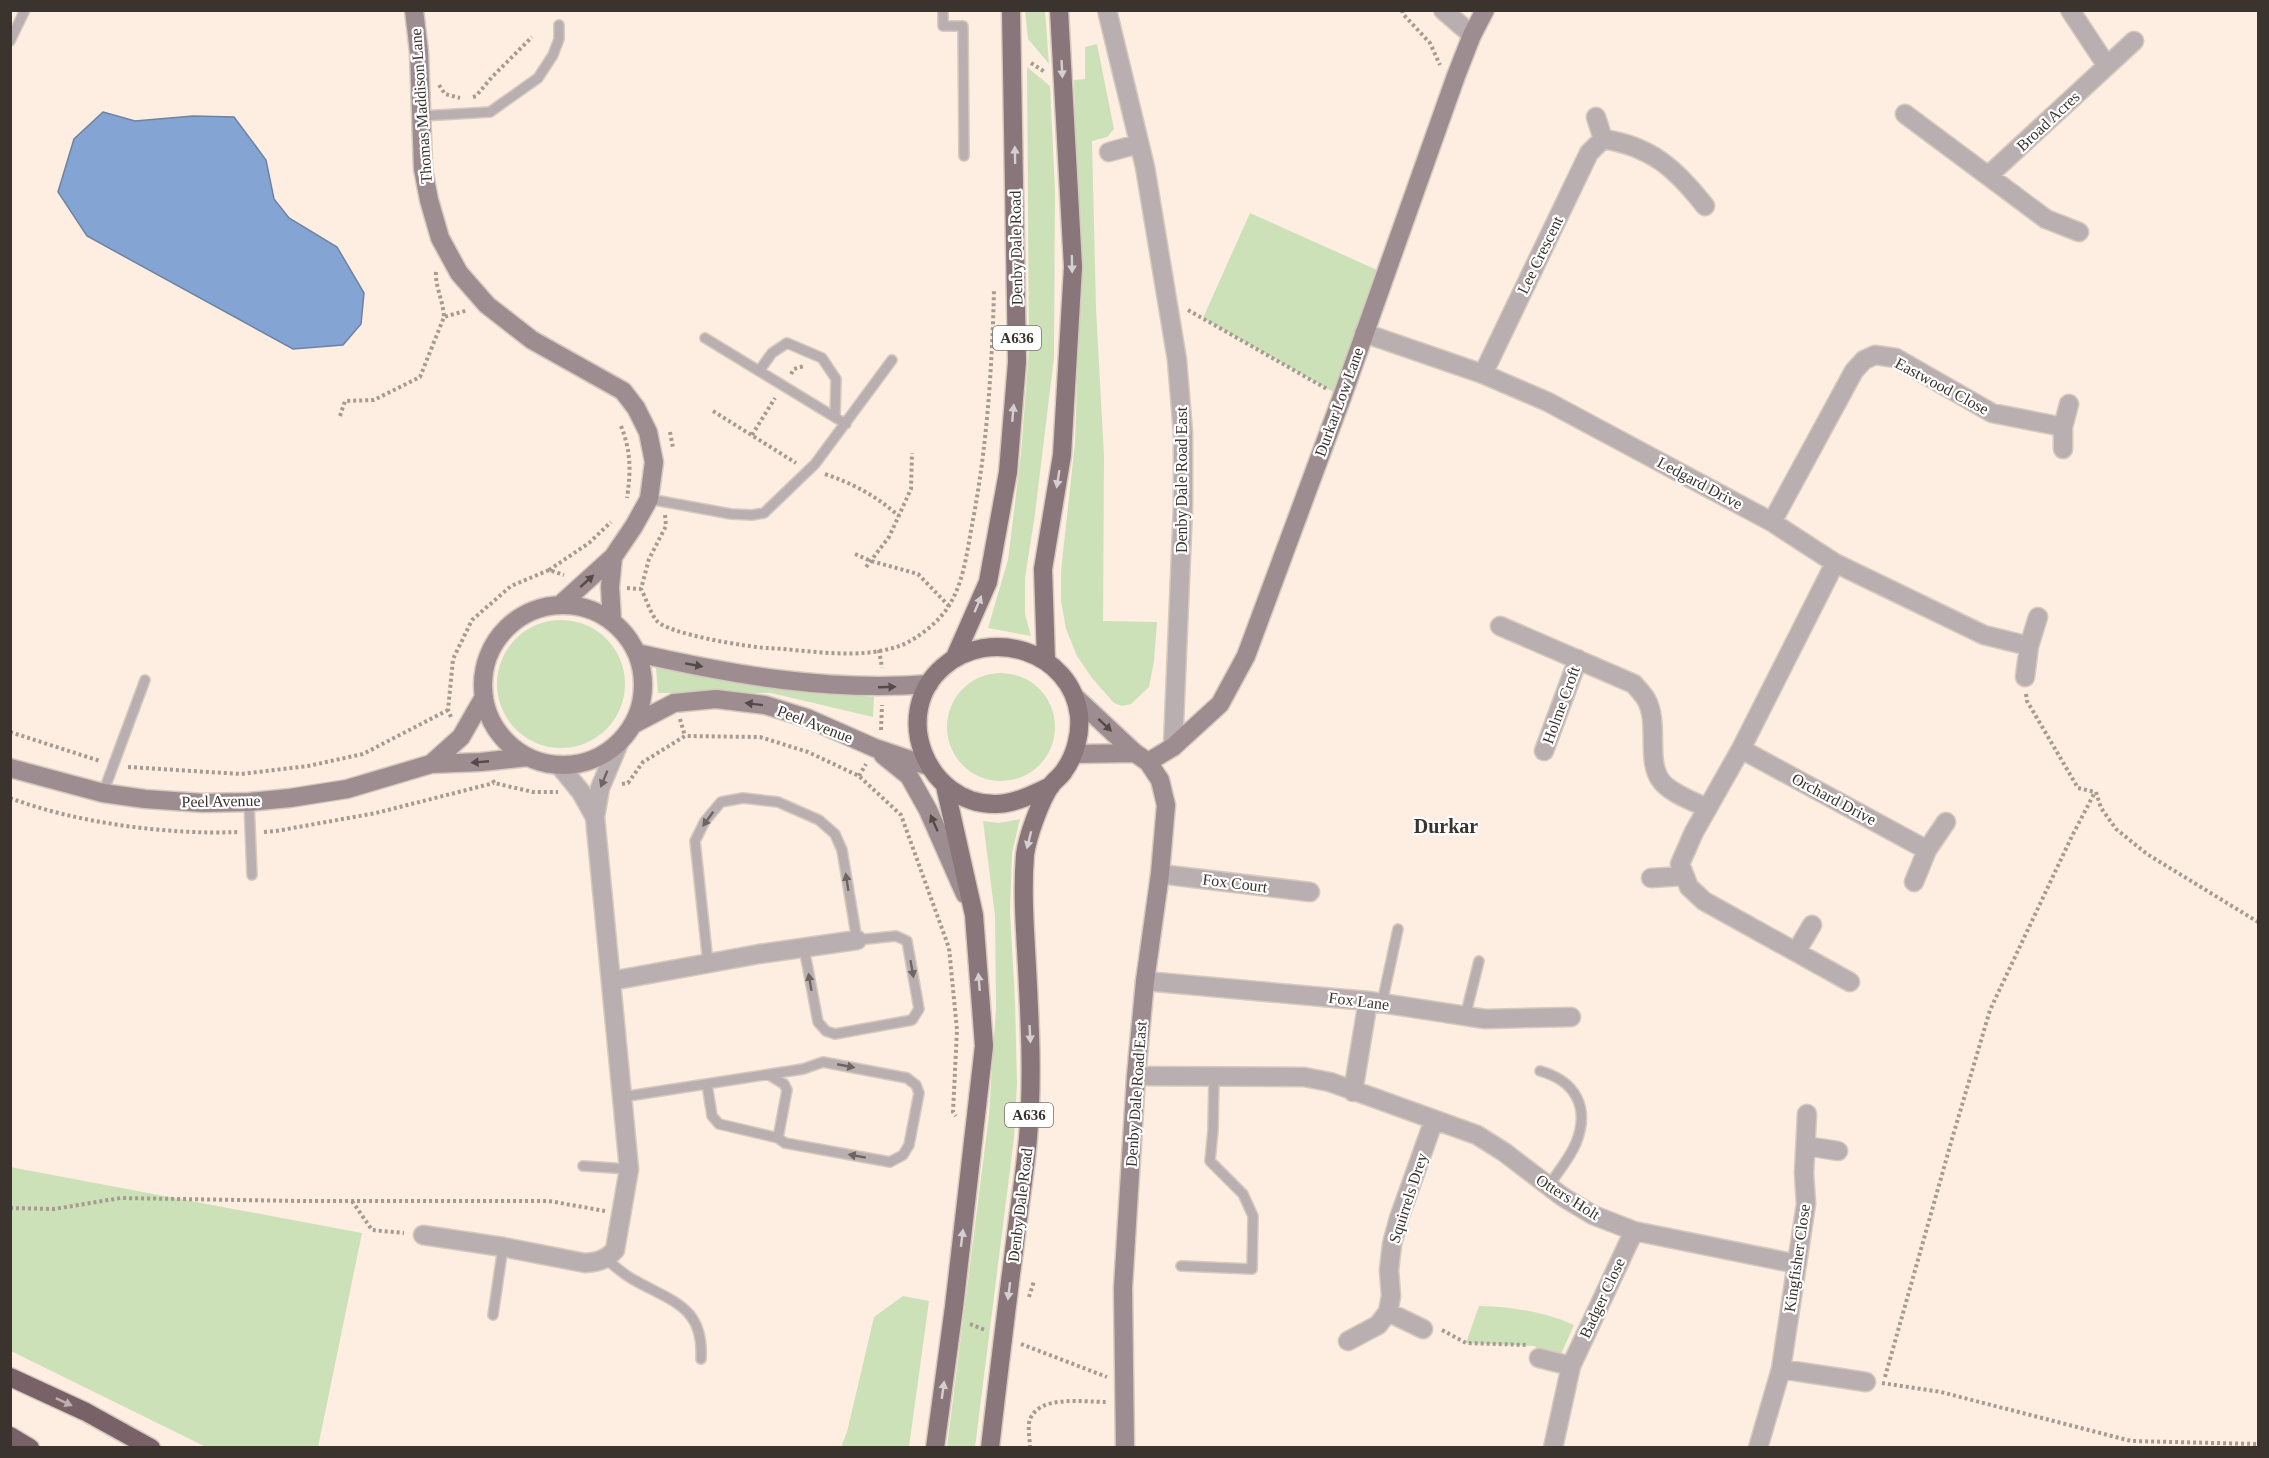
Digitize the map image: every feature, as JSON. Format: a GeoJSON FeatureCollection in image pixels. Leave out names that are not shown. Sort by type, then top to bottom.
{"type":"FeatureCollection","features":[{"type":"Feature","properties":{"kind":"highway"},"geometry":{"type":"LineString","coordinates":[[10,1377],[86,1412],[152,1448]]}},
{"type":"Feature","properties":{"kind":"highway"},"geometry":{"type":"LineString","coordinates":[[10,1436],[30,1448]]}},
{"type":"Feature","properties":{"kind":"main road","name":"Denby Dale Road"},"geometry":{"type":"LineString","coordinates":[[955,657],[988,582],[1008,472],[1016,373],[1017,253],[1011,10]]}},
{"type":"Feature","properties":{"kind":"main road"},"geometry":{"type":"LineString","coordinates":[[1046,660],[1043,569],[1062,455],[1073,267],[1059,10]]}},
{"type":"Feature","properties":{"kind":"main road","name":"Denby Dale Road"},"geometry":{"type":"LineString","coordinates":[[990,1448],[1028,1138],[1031,1049],[1024,906],[1025,852],[1031,830],[1051,786],[1064,771],[1074,754],[1079,735],[1079,716],[1075,697],[1065,679],[1046,660],[1021,650],[999,646],[976,649],[955,657],[940,669],[929,684],[920,703],[917,724],[920,746],[928,766],[945,786],[969,800],[996,804],[1022,800],[1051,786]]}},
{"type":"Feature","properties":{"kind":"main road","name":"Denby Dale Road"},"geometry":{"type":"LineString","coordinates":[[935,1448],[984,1046],[974,915],[945,786]]}},
{"type":"Feature","properties":{"kind":"street","name":"Thomas Maddison Lane"},"geometry":{"type":"LineString","coordinates":[[414,10],[430,116],[423,169],[440,238],[459,273],[487,305],[532,340],[623,391],[636,408],[648,432],[654,462],[649,499],[613,557],[561,605]]}},
{"type":"Feature","properties":{"kind":"street","name":"Denby Dale Road East"},"geometry":{"type":"LineString","coordinates":[[1107,10],[1145,167],[1177,360],[1183,433],[1183,506],[1173,747]]}},
{"type":"Feature","properties":{"kind":"street"},"geometry":{"type":"LineString","coordinates":[[1443,10],[1472,35]]}},
{"type":"Feature","properties":{"kind":"street","name":"Durkar Low Lane"},"geometry":{"type":"LineString","coordinates":[[1142,758],[1173,747],[1220,704],[1234,682],[1246,656],[1342,397],[1456,76],[1472,35],[1485,10]]}},
{"type":"Feature","properties":{"kind":"street"},"geometry":{"type":"LineString","coordinates":[[2070,10],[2107,66]]}},
{"type":"Feature","properties":{"kind":"street","name":"Broad Acres"},"geometry":{"type":"LineString","coordinates":[[1989,175],[2134,41]]}},
{"type":"Feature","properties":{"kind":"street"},"geometry":{"type":"LineString","coordinates":[[1905,114],[2046,219],[2079,232]]}},
{"type":"Feature","properties":{"kind":"street"},"geometry":{"type":"LineString","coordinates":[[1596,117],[1603,139],[1624,142],[1665,163],[1683,178],[1705,206]]}},
{"type":"Feature","properties":{"kind":"street","name":"Lee Crescent"},"geometry":{"type":"LineString","coordinates":[[1483,374],[1589,153],[1603,139]]}},
{"type":"Feature","properties":{"kind":"street"},"geometry":{"type":"LineString","coordinates":[[1109,152],[1138,144]]}},
{"type":"Feature","properties":{"kind":"street","name":"Ledgard Drive"},"geometry":{"type":"LineString","coordinates":[[1365,333],[1483,374],[1548,402],[1772,522],[1835,563],[1984,635],[2029,646]]}},
{"type":"Feature","properties":{"kind":"street","name":"Eastwood Close"},"geometry":{"type":"LineString","coordinates":[[1772,522],[1854,372],[1864,360],[1875,355],[1896,358],[1992,413],[2063,427]]}},
{"type":"Feature","properties":{"kind":"street"},"geometry":{"type":"LineString","coordinates":[[2062,449],[2063,427],[2069,404]]}},
{"type":"Feature","properties":{"kind":"street","name":"Thomas Maddison Lane"},"geometry":{"type":"LineString","coordinates":[[612,621],[610,587],[613,557]]}},
{"type":"Feature","properties":{"kind":"street"},"geometry":{"type":"LineString","coordinates":[[1835,563],[1741,749],[1694,832],[1680,864],[1689,886],[1704,901],[1850,982]]}},
{"type":"Feature","properties":{"kind":"street"},"geometry":{"type":"LineString","coordinates":[[423,1235],[503,1247],[585,1263],[597,1262],[615,1250],[629,1169],[595,817],[600,788],[619,742],[638,714],[643,689],[641,664],[626,635],[612,621],[588,608],[547,606],[522,616],[502,634],[486,663],[484,697],[492,722],[499,733],[518,751],[528,757],[559,765],[581,764],[619,742]]}},
{"type":"Feature","properties":{"kind":"street"},"geometry":{"type":"LineString","coordinates":[[2025,677],[2029,646],[2038,617]]}},
{"type":"Feature","properties":{"kind":"street","name":"Holme Croft"},"geometry":{"type":"LineString","coordinates":[[1500,626],[1634,684],[1646,699],[1653,719],[1655,767],[1662,782],[1679,794],[1707,808]]}},
{"type":"Feature","properties":{"kind":"street","name":"Peel Avenue"},"geometry":{"type":"LineString","coordinates":[[637,653],[793,682],[885,687],[929,684]]}},
{"type":"Feature","properties":{"kind":"street","name":"Holme Croft"},"geometry":{"type":"LineString","coordinates":[[1544,751],[1578,659]]}},
{"type":"Feature","properties":{"kind":"street","name":"Peel Avenue"},"geometry":{"type":"LineString","coordinates":[[431,764],[461,737],[484,697]]}},
{"type":"Feature","properties":{"kind":"street","name":"Denby Dale Road East"},"geometry":{"type":"LineString","coordinates":[[1075,697],[1142,758],[1160,780],[1166,805],[1136,1076],[1123,1288],[1125,1448]]}},
{"type":"Feature","properties":{"kind":"street","name":"Peel Avenue"},"geometry":{"type":"LineString","coordinates":[[632,725],[674,703],[716,699],[765,705],[807,718],[875,748],[928,766]]}},
{"type":"Feature","properties":{"kind":"street"},"geometry":{"type":"LineString","coordinates":[[875,748],[909,776],[928,810],[974,915]]}},
{"type":"Feature","properties":{"kind":"street","name":"Orchard Drive"},"geometry":{"type":"LineString","coordinates":[[1741,749],[1928,850]]}},
{"type":"Feature","properties":{"kind":"street"},"geometry":{"type":"LineString","coordinates":[[1074,754],[1142,758]]}},
{"type":"Feature","properties":{"kind":"street","name":"Peel Avenue"},"geometry":{"type":"LineString","coordinates":[[10,768],[103,794],[202,803],[249,802],[347,789],[431,764],[528,757]]}},
{"type":"Feature","properties":{"kind":"street"},"geometry":{"type":"LineString","coordinates":[[559,765],[581,792],[595,817]]}},
{"type":"Feature","properties":{"kind":"street"},"geometry":{"type":"LineString","coordinates":[[1914,882],[1928,850],[1946,822]]}},
{"type":"Feature","properties":{"kind":"street","name":"Fox Court"},"geometry":{"type":"LineString","coordinates":[[1160,874],[1310,892]]}},
{"type":"Feature","properties":{"kind":"street"},"geometry":{"type":"LineString","coordinates":[[1651,878],[1684,876]]}},
{"type":"Feature","properties":{"kind":"street"},"geometry":{"type":"LineString","coordinates":[[1796,952],[1812,925]]}},
{"type":"Feature","properties":{"kind":"street"},"geometry":{"type":"LineString","coordinates":[[611,981],[856,940]]}},
{"type":"Feature","properties":{"kind":"street","name":"Fox Lane"},"geometry":{"type":"LineString","coordinates":[[1145,981],[1375,1002],[1485,1019],[1571,1017]]}},
{"type":"Feature","properties":{"kind":"street"},"geometry":{"type":"LineString","coordinates":[[1353,1092],[1375,1002]]}},
{"type":"Feature","properties":{"kind":"street","name":"Otters Holt"},"geometry":{"type":"LineString","coordinates":[[1136,1076],[1304,1077],[1330,1082],[1477,1134],[1548,1186],[1593,1215],[1634,1231],[1797,1264]]}},
{"type":"Feature","properties":{"kind":"street","name":"Kingfisher Close"},"geometry":{"type":"LineString","coordinates":[[1758,1448],[1781,1369],[1806,1204],[1804,1173],[1807,1114]]}},
{"type":"Feature","properties":{"kind":"street","name":"Squirrels Drey"},"geometry":{"type":"LineString","coordinates":[[1388,1312],[1391,1296],[1389,1270],[1392,1244],[1434,1120]]}},
{"type":"Feature","properties":{"kind":"street"},"geometry":{"type":"LineString","coordinates":[[1806,1146],[1838,1151]]}},
{"type":"Feature","properties":{"kind":"street","name":"Badger Close"},"geometry":{"type":"LineString","coordinates":[[1553,1448],[1571,1366],[1634,1231]]}},
{"type":"Feature","properties":{"kind":"street"},"geometry":{"type":"LineString","coordinates":[[1348,1341],[1378,1325],[1388,1312],[1423,1329]]}},
{"type":"Feature","properties":{"kind":"street"},"geometry":{"type":"LineString","coordinates":[[1539,1358],[1571,1366]]}},
{"type":"Feature","properties":{"kind":"street"},"geometry":{"type":"LineString","coordinates":[[1781,1369],[1874,1383]]}},
{"type":"Feature","properties":{"kind":"lane"},"geometry":{"type":"LineString","coordinates":[[10,41],[25,10]]}},
{"type":"Feature","properties":{"kind":"lane"},"geometry":{"type":"LineString","coordinates":[[943,10],[943,26],[963,26],[964,156]]}},
{"type":"Feature","properties":{"kind":"lane"},"geometry":{"type":"LineString","coordinates":[[430,116],[489,112],[538,78],[553,55],[559,39],[559,25]]}},
{"type":"Feature","properties":{"kind":"lane"},"geometry":{"type":"LineString","coordinates":[[705,338],[846,424]]}},
{"type":"Feature","properties":{"kind":"lane"},"geometry":{"type":"LineString","coordinates":[[759,371],[772,353],[787,344],[822,358],[836,379],[835,417]]}},
{"type":"Feature","properties":{"kind":"lane"},"geometry":{"type":"LineString","coordinates":[[649,499],[752,515],[764,513],[810,469],[892,360]]}},
{"type":"Feature","properties":{"kind":"lane"},"geometry":{"type":"LineString","coordinates":[[103,794],[145,680]]}},
{"type":"Feature","properties":{"kind":"lane"},"geometry":{"type":"LineString","coordinates":[[708,963],[695,842],[705,822],[721,802],[743,798],[777,802],[819,820],[835,834],[842,850],[856,940],[896,936],[907,941],[919,1009],[912,1020],[835,1034],[826,1031],[818,1022],[804,948]]}},
{"type":"Feature","properties":{"kind":"lane"},"geometry":{"type":"LineString","coordinates":[[249,802],[252,875]]}},
{"type":"Feature","properties":{"kind":"lane"},"geometry":{"type":"LineString","coordinates":[[1375,1002],[1398,929]]}},
{"type":"Feature","properties":{"kind":"lane"},"geometry":{"type":"LineString","coordinates":[[1465,1017],[1479,961]]}},
{"type":"Feature","properties":{"kind":"lane"},"geometry":{"type":"LineString","coordinates":[[622,1097],[707,1084],[769,1075],[803,1069],[823,1062],[907,1078],[916,1084],[919,1093],[909,1145],[903,1155],[890,1162],[785,1143],[778,1138],[719,1124],[712,1116],[707,1084]]}},
{"type":"Feature","properties":{"kind":"lane"},"geometry":{"type":"LineString","coordinates":[[1540,1071],[1554,1075],[1572,1089],[1581,1107],[1576,1144],[1548,1186]]}},
{"type":"Feature","properties":{"kind":"lane"},"geometry":{"type":"LineString","coordinates":[[769,1075],[784,1083],[787,1090],[778,1138]]}},
{"type":"Feature","properties":{"kind":"lane"},"geometry":{"type":"LineString","coordinates":[[1181,1266],[1252,1269],[1253,1216],[1244,1194],[1210,1161],[1214,1130],[1214,1076]]}},
{"type":"Feature","properties":{"kind":"lane"},"geometry":{"type":"LineString","coordinates":[[583,1166],[629,1169]]}},
{"type":"Feature","properties":{"kind":"lane"},"geometry":{"type":"LineString","coordinates":[[492,1315],[503,1247]]}},
{"type":"Feature","properties":{"kind":"lane"},"geometry":{"type":"LineString","coordinates":[[606,1258],[631,1278],[676,1301],[691,1315],[698,1328],[701,1359]]}},
{"type":"Feature","properties":{"kind":"path"},"geometry":{"type":"LineString","coordinates":[[1402,10],[1430,44],[1443,71],[1456,76]]}},
{"type":"Feature","properties":{"kind":"path"},"geometry":{"type":"LineString","coordinates":[[470,98],[476,96],[532,37]]}},
{"type":"Feature","properties":{"kind":"path"},"geometry":{"type":"LineString","coordinates":[[430,116],[439,85],[438,74]]}},
{"type":"Feature","properties":{"kind":"path"},"geometry":{"type":"LineString","coordinates":[[439,85],[445,94],[464,99]]}},
{"type":"Feature","properties":{"kind":"path"},"geometry":{"type":"LineString","coordinates":[[340,416],[345,401],[374,400],[420,377],[444,317],[443,300],[435,281],[436,262]]}},
{"type":"Feature","properties":{"kind":"path"},"geometry":{"type":"LineString","coordinates":[[610,587],[641,589],[657,622],[669,628],[744,646],[847,654],[903,644],[929,628],[949,606],[962,576],[980,485],[992,374],[994,281]]}},
{"type":"Feature","properties":{"kind":"path"},"geometry":{"type":"LineString","coordinates":[[1166,297],[1342,397]]}},
{"type":"Feature","properties":{"kind":"path"},"geometry":{"type":"LineString","coordinates":[[444,317],[471,309]]}},
{"type":"Feature","properties":{"kind":"path"},"geometry":{"type":"LineString","coordinates":[[713,411],[810,469],[850,482],[875,496],[899,516]]}},
{"type":"Feature","properties":{"kind":"path"},"geometry":{"type":"LineString","coordinates":[[619,420],[630,456],[627,498],[621,507]]}},
{"type":"Feature","properties":{"kind":"path"},"geometry":{"type":"LineString","coordinates":[[866,567],[889,537],[911,489],[912,453]]}},
{"type":"Feature","properties":{"kind":"path"},"geometry":{"type":"LineString","coordinates":[[461,737],[448,710],[453,658],[472,620],[511,586],[549,570],[589,543],[615,515]]}},
{"type":"Feature","properties":{"kind":"path"},"geometry":{"type":"LineString","coordinates":[[855,555],[918,574],[949,606]]}},
{"type":"Feature","properties":{"kind":"path"},"geometry":{"type":"LineString","coordinates":[[549,570],[585,583]]}},
{"type":"Feature","properties":{"kind":"path"},"geometry":{"type":"LineString","coordinates":[[859,776],[875,748],[883,724],[885,687],[879,650]]}},
{"type":"Feature","properties":{"kind":"path"},"geometry":{"type":"LineString","coordinates":[[2025,677],[2027,701],[2078,788],[2095,792]]}},
{"type":"Feature","properties":{"kind":"path"},"geometry":{"type":"LineString","coordinates":[[10,732],[77,755],[132,768],[241,774],[308,766],[363,754],[448,710]]}},
{"type":"Feature","properties":{"kind":"path"},"geometry":{"type":"LineString","coordinates":[[600,788],[628,783],[643,762],[685,736],[760,738],[808,752],[859,776],[901,815],[949,948],[957,1030],[953,1112],[974,1136]]}},
{"type":"Feature","properties":{"kind":"path"},"geometry":{"type":"LineString","coordinates":[[481,762],[494,783],[533,792],[581,792]]}},
{"type":"Feature","properties":{"kind":"path"},"geometry":{"type":"LineString","coordinates":[[2095,792],[2101,808],[2116,829],[2146,854],[2259,922]]}},
{"type":"Feature","properties":{"kind":"path"},"geometry":{"type":"LineString","coordinates":[[2095,792],[1990,1010],[1874,1383],[1941,1392],[2131,1441],[2259,1444]]}},
{"type":"Feature","properties":{"kind":"path"},"geometry":{"type":"LineString","coordinates":[[10,1208],[54,1209],[121,1198],[549,1201],[622,1214]]}},
{"type":"Feature","properties":{"kind":"path"},"geometry":{"type":"LineString","coordinates":[[352,1201],[372,1230],[423,1235]]}},
{"type":"Feature","properties":{"kind":"path"},"geometry":{"type":"LineString","coordinates":[[1028,1302],[1034,1281]]}},
{"type":"Feature","properties":{"kind":"path"},"geometry":{"type":"LineString","coordinates":[[1423,1329],[1426,1322],[1466,1343],[1535,1346],[1539,1358]]}},
{"type":"Feature","properties":{"kind":"path"},"geometry":{"type":"LineString","coordinates":[[1017,1342],[1124,1393]]}},
{"type":"Feature","properties":{"kind":"path"},"geometry":{"type":"LineString","coordinates":[[1030,1448],[1029,1423],[1035,1410],[1046,1403],[1124,1393]]}},
{"type":"Feature","properties":{"kind":"green space"},"geometry":{"type":"Polygon","coordinates":[[[1025,11],[1045,11],[1049,64],[1028,39],[1025,11]]]}},
{"type":"Feature","properties":{"kind":"green space"},"geometry":{"type":"Polygon","coordinates":[[[1097,44],[1114,129],[1107,137],[1092,141],[1096,308],[1104,457],[1103,621],[1157,622],[1149,687],[1131,704],[1122,706],[1114,703],[1092,678],[1077,656],[1066,629],[1061,601],[1061,571],[1075,443],[1080,292],[1074,80],[1085,79],[1085,47],[1097,44]]]}},
{"type":"Feature","properties":{"kind":"green space"},"geometry":{"type":"Polygon","coordinates":[[[1027,67],[1050,86],[1055,191],[1054,357],[1025,578],[1025,614],[1031,636],[988,628],[1008,560],[1021,454],[1029,350],[1027,67]]]}},
{"type":"Feature","properties":{"kind":"green space"},"geometry":{"type":"Polygon","coordinates":[[[1250,213],[1386,274],[1342,397],[1203,318],[1250,213]]]}},
{"type":"Feature","properties":{"kind":"green space"},"geometry":{"type":"Polygon","coordinates":[[[561,620],[586,624],[607,638],[621,659],[625,684],[621,709],[607,730],[586,744],[561,748],[536,744],[515,730],[501,709],[497,684],[501,659],[515,638],[536,624],[561,620]]]}},
{"type":"Feature","properties":{"kind":"green space"},"geometry":{"type":"Polygon","coordinates":[[[656,668],[781,689],[874,697],[873,717],[771,693],[658,693],[656,668]]]}},
{"type":"Feature","properties":{"kind":"green space"},"geometry":{"type":"Polygon","coordinates":[[[1001,673],[1022,677],[1039,689],[1051,706],[1055,727],[1051,748],[1039,765],[1022,777],[1001,781],[980,777],[963,765],[951,748],[947,727],[951,706],[963,689],[980,677],[1001,673]]]}},
{"type":"Feature","properties":{"kind":"green space"},"geometry":{"type":"Polygon","coordinates":[[[1020,819],[1012,853],[1010,912],[1017,1084],[1014,1138],[975,1447],[947,1447],[989,1115],[996,1008],[995,916],[983,821],[999,823],[1020,819]]]}},
{"type":"Feature","properties":{"kind":"green space"},"geometry":{"type":"Polygon","coordinates":[[[10,1167],[362,1233],[318,1447],[206,1447],[11,1351],[10,1167]]]}},
{"type":"Feature","properties":{"kind":"green space"},"geometry":{"type":"Polygon","coordinates":[[[903,1296],[929,1301],[909,1447],[841,1447],[847,1432],[874,1317],[903,1296]]]}},
{"type":"Feature","properties":{"kind":"green space"},"geometry":{"type":"Polygon","coordinates":[[[1479,1306],[1527,1311],[1574,1325],[1557,1363],[1550,1361],[1535,1346],[1466,1343],[1479,1306]]]}},
{"type":"Feature","properties":{"kind":"water"},"geometry":{"type":"Polygon","coordinates":[[[103,112],[135,121],[193,116],[234,117],[266,160],[274,199],[289,218],[337,247],[364,293],[361,324],[343,345],[293,349],[87,236],[58,192],[74,139],[103,112]]]}},
{"type":"Feature","properties":{"kind":"district","name":"Durkar"},"geometry":{"type":"Point","coordinates":[1446,826]}}]}
